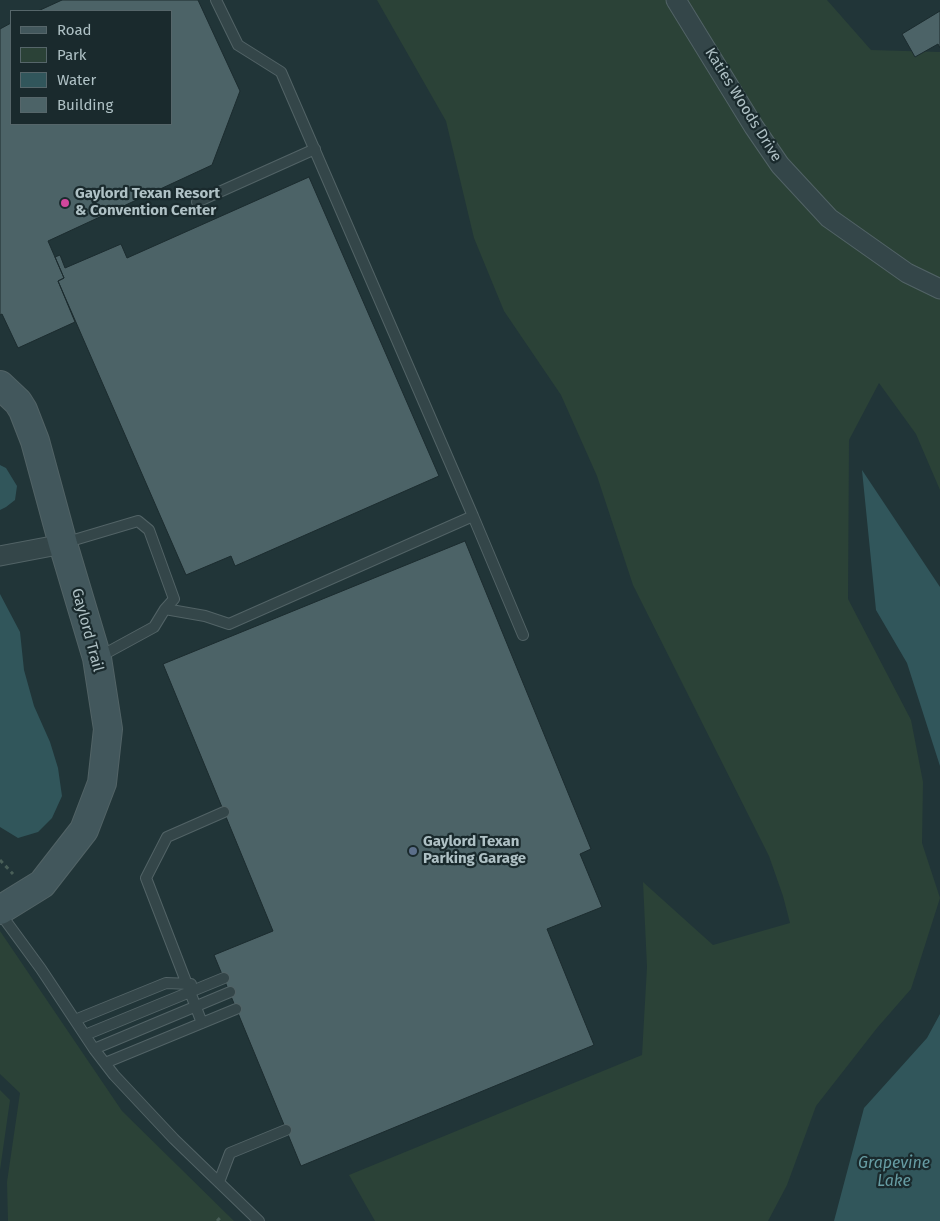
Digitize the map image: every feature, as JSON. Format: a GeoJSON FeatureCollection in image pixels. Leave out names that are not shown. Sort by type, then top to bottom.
{"type":"FeatureCollection","features":[{"type":"Feature","properties":{"kind":"street","name":"Katies Woods Drive"},"geometry":{"type":"LineString","coordinates":[[676,0],[754,128],[780,165],[829,218],[907,272],[940,289]]}},
{"type":"Feature","properties":{"kind":"street","name":"Gaylord Trail"},"geometry":{"type":"LineString","coordinates":[[0,385],[12,395],[23,410],[35,442],[97,658],[108,729],[102,783],[84,830],[42,884],[0,911]]}},
{"type":"Feature","properties":{"kind":"street"},"geometry":{"type":"LineString","coordinates":[[9,554],[63,544]]}},
{"type":"Feature","properties":{"kind":"lane"},"geometry":{"type":"LineString","coordinates":[[216,0],[238,45],[281,72],[523,635]]}},
{"type":"Feature","properties":{"kind":"lane"},"geometry":{"type":"LineString","coordinates":[[197,202],[315,150]]}},
{"type":"Feature","properties":{"kind":"lane"},"geometry":{"type":"LineString","coordinates":[[165,609],[205,616],[229,624],[473,516]]}},
{"type":"Feature","properties":{"kind":"lane"},"geometry":{"type":"LineString","coordinates":[[63,544],[138,521],[149,530],[174,599],[165,609],[154,628],[97,658]]}},
{"type":"Feature","properties":{"kind":"lane"},"geometry":{"type":"LineString","coordinates":[[202,1023],[146,878],[167,837],[224,812]]}},
{"type":"Feature","properties":{"kind":"lane"},"geometry":{"type":"LineString","coordinates":[[0,911],[104,1063],[174,1139],[259,1221]]}},
{"type":"Feature","properties":{"kind":"lane"},"geometry":{"type":"LineString","coordinates":[[75,1020],[166,983],[188,987],[202,987],[224,978]]}},
{"type":"Feature","properties":{"kind":"lane"},"geometry":{"type":"LineString","coordinates":[[85,1035],[188,987]]}},
{"type":"Feature","properties":{"kind":"lane"},"geometry":{"type":"LineString","coordinates":[[94,1049],[230,992]]}},
{"type":"Feature","properties":{"kind":"lane"},"geometry":{"type":"LineString","coordinates":[[104,1063],[236,1008]]}},
{"type":"Feature","properties":{"kind":"lane"},"geometry":{"type":"LineString","coordinates":[[219,1182],[230,1153],[286,1130]]}},
{"type":"Feature","properties":{"kind":"path"},"geometry":{"type":"LineString","coordinates":[[0,860],[13,873],[15,878]]}},
{"type":"Feature","properties":{"kind":"path"},"geometry":{"type":"LineString","coordinates":[[217,1221],[222,1216]]}},
{"type":"Feature","properties":{"kind":"green space"},"geometry":{"type":"Polygon","coordinates":[[[377,0],[827,0],[871,50],[940,52],[940,490],[916,434],[879,383],[849,440],[848,599],[911,720],[923,782],[922,843],[940,898],[911,989],[877,1028],[816,1106],[787,1185],[768,1221],[375,1221],[349,1175],[642,1055],[647,967],[643,882],[713,945],[790,923],[769,856],[633,585],[597,476],[561,395],[504,311],[474,238],[446,121],[377,0]]]}},
{"type":"Feature","properties":{"kind":"green space"},"geometry":{"type":"Polygon","coordinates":[[[0,931],[122,1111],[234,1221],[8,1221],[7,1182],[20,1093],[0,1074],[0,931]]]}},
{"type":"Feature","properties":{"kind":"green space"},"geometry":{"type":"Polygon","coordinates":[[[0,1090],[10,1100],[0,1170],[0,1090]]]}},
{"type":"Feature","properties":{"kind":"water"},"geometry":{"type":"Polygon","coordinates":[[[0,465],[6,468],[17,486],[15,500],[0,510],[0,465]]]}},
{"type":"Feature","properties":{"kind":"water"},"geometry":{"type":"Polygon","coordinates":[[[862,470],[940,587],[940,766],[907,663],[876,610],[862,470]]]}},
{"type":"Feature","properties":{"kind":"water"},"geometry":{"type":"Polygon","coordinates":[[[0,594],[20,632],[24,670],[34,706],[50,742],[58,768],[62,796],[52,818],[38,832],[18,838],[0,827],[0,594]]]}},
{"type":"Feature","properties":{"kind":"water","name":"Grapevine Lake"},"geometry":{"type":"Polygon","coordinates":[[[940,1014],[940,1221],[834,1221],[864,1108],[927,1038],[940,1014]]]}},
{"type":"Feature","properties":{"kind":"building","name":"Gaylord Texan Resort & Convention Center"},"geometry":{"type":"Polygon","coordinates":[[[62,0],[198,0],[240,91],[212,165],[48,241],[64,278],[58,281],[75,322],[18,348],[2,314],[0,315],[0,29],[10,24],[10,125],[172,125],[172,10],[40,10],[62,0]]]}},
{"type":"Feature","properties":{"kind":"building"},"geometry":{"type":"Polygon","coordinates":[[[940,11],[940,48],[938,44],[915,57],[902,34],[940,11]]]}},
{"type":"Feature","properties":{"kind":"building"},"geometry":{"type":"Polygon","coordinates":[[[309,177],[439,476],[235,566],[231,556],[186,575],[58,281],[64,278],[55,257],[60,255],[65,268],[121,244],[127,258],[309,177]]]}},
{"type":"Feature","properties":{"kind":"building","name":"Gaylord Texan Parking Garage"},"geometry":{"type":"Polygon","coordinates":[[[465,541],[591,849],[580,854],[602,907],[547,929],[594,1045],[301,1166],[214,955],[273,931],[163,664],[465,541]]]}},
{"type":"Feature","properties":{"kind":"place","name":"Gaylord Texan Resort & Convention Center"},"geometry":{"type":"Point","coordinates":[65,203]}},
{"type":"Feature","properties":{"kind":"place","name":"Gaylord Texan Parking Garage"},"geometry":{"type":"Point","coordinates":[413,851]}}]}
